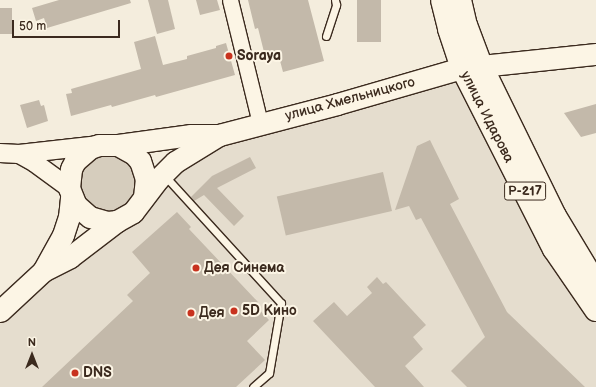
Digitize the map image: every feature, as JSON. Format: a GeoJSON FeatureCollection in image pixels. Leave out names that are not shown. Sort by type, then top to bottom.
{"type":"FeatureCollection","features":[{"type":"Feature","properties":{"kind":"main road","name":"улица Идарова"},"geometry":{"type":"LineString","coordinates":[[442,0],[449,29],[555,216],[596,284]]}},
{"type":"Feature","properties":{"kind":"main road","name":"улица Идарова"},"geometry":{"type":"LineString","coordinates":[[460,0],[466,25],[471,66],[554,249],[596,310]]}},
{"type":"Feature","properties":{"kind":"main road","name":"улица Хмельницкого"},"geometry":{"type":"LineString","coordinates":[[219,135],[337,104],[471,66],[596,54]]}},
{"type":"Feature","properties":{"kind":"main road"},"geometry":{"type":"LineString","coordinates":[[43,271],[63,235],[69,216],[71,169],[75,161],[90,148],[191,135],[219,135]]}},
{"type":"Feature","properties":{"kind":"main road"},"geometry":{"type":"LineString","coordinates":[[0,311],[43,271],[70,257],[117,221],[133,212],[163,174],[175,162],[219,135]]}},
{"type":"Feature","properties":{"kind":"main road"},"geometry":{"type":"LineString","coordinates":[[108,145],[134,154],[140,161],[146,179],[144,197]]}},
{"type":"Feature","properties":{"kind":"main road"},"geometry":{"type":"LineString","coordinates":[[70,193],[76,206],[90,218],[108,222],[117,221]]}},
{"type":"Feature","properties":{"kind":"street"},"geometry":{"type":"LineString","coordinates":[[230,0],[260,123]]}},
{"type":"Feature","properties":{"kind":"street"},"geometry":{"type":"LineString","coordinates":[[0,153],[19,154],[108,145]]}},
{"type":"Feature","properties":{"kind":"street"},"geometry":{"type":"LineString","coordinates":[[19,154],[35,163],[70,193]]}},
{"type":"Feature","properties":{"kind":"lane"},"geometry":{"type":"LineString","coordinates":[[326,36],[336,5],[336,0]]}},
{"type":"Feature","properties":{"kind":"lane"},"geometry":{"type":"LineString","coordinates":[[163,174],[282,303],[269,373],[253,387]]}},
{"type":"Feature","properties":{"kind":"shaded area"},"geometry":{"type":"Polygon","coordinates":[[[462,68],[596,310],[596,387],[0,387],[0,311],[70,257],[187,154],[462,68]]]}},
{"type":"Feature","properties":{"kind":"shaded area"},"geometry":{"type":"Polygon","coordinates":[[[107,155],[122,160],[130,168],[135,183],[130,198],[122,206],[107,211],[92,206],[84,198],[79,183],[84,168],[92,160],[107,155]]]}},
{"type":"Feature","properties":{"kind":"building"},"geometry":{"type":"Polygon","coordinates":[[[59,0],[130,0],[131,3],[47,28],[44,18],[36,21],[32,8],[59,0]]]}},
{"type":"Feature","properties":{"kind":"building"},"geometry":{"type":"Polygon","coordinates":[[[148,0],[168,0],[175,29],[157,34],[148,0]]]}},
{"type":"Feature","properties":{"kind":"building"},"geometry":{"type":"Polygon","coordinates":[[[196,0],[217,0],[220,10],[200,15],[196,0]]]}},
{"type":"Feature","properties":{"kind":"building"},"geometry":{"type":"Polygon","coordinates":[[[248,0],[308,0],[324,61],[283,72],[279,57],[266,60],[258,28],[255,29],[248,0]]]}},
{"type":"Feature","properties":{"kind":"building"},"geometry":{"type":"Polygon","coordinates":[[[357,0],[381,0],[381,42],[357,42],[357,0]]]}},
{"type":"Feature","properties":{"kind":"building"},"geometry":{"type":"Polygon","coordinates":[[[0,8],[12,8],[12,34],[0,34],[0,8]]]}},
{"type":"Feature","properties":{"kind":"building"},"geometry":{"type":"Polygon","coordinates":[[[155,36],[163,65],[187,59],[187,56],[216,48],[216,46],[226,43],[235,75],[156,97],[155,95],[112,107],[111,105],[71,116],[66,94],[72,93],[71,89],[141,69],[134,42],[155,36]]]}},
{"type":"Feature","properties":{"kind":"building"},"geometry":{"type":"Polygon","coordinates":[[[39,100],[41,106],[44,105],[48,121],[27,128],[20,105],[39,100]]]}},
{"type":"Feature","properties":{"kind":"building"},"geometry":{"type":"Polygon","coordinates":[[[596,104],[596,133],[581,137],[564,113],[596,104]]]}},
{"type":"Feature","properties":{"kind":"building"},"geometry":{"type":"Polygon","coordinates":[[[430,140],[459,199],[450,204],[507,312],[585,387],[467,387],[451,371],[485,337],[421,218],[416,220],[409,206],[395,210],[417,146],[430,140]]]}},
{"type":"Feature","properties":{"kind":"building"},"geometry":{"type":"Polygon","coordinates":[[[250,157],[256,168],[217,188],[244,216],[234,226],[204,195],[194,201],[191,197],[212,176],[250,157]]]}},
{"type":"Feature","properties":{"kind":"building"},"geometry":{"type":"Polygon","coordinates":[[[383,172],[392,211],[286,235],[277,197],[383,172]]]}},
{"type":"Feature","properties":{"kind":"building","name":"Дея"},"geometry":{"type":"Polygon","coordinates":[[[177,212],[191,227],[189,229],[258,302],[255,305],[269,320],[247,341],[265,360],[236,387],[42,387],[133,301],[127,295],[150,273],[132,252],[177,212]]]}},
{"type":"Feature","properties":{"kind":"building"},"geometry":{"type":"Polygon","coordinates":[[[377,277],[383,284],[386,282],[426,325],[413,337],[423,349],[405,366],[424,387],[375,387],[313,321],[334,302],[347,316],[372,293],[367,287],[377,277]]]}},
{"type":"Feature","properties":{"kind":"place","name":"Soraya"},"geometry":{"type":"Point","coordinates":[229,56]}},
{"type":"Feature","properties":{"kind":"place","name":"Дея Синема"},"geometry":{"type":"Point","coordinates":[196,268]}},
{"type":"Feature","properties":{"kind":"place","name":"5D Кино"},"geometry":{"type":"Point","coordinates":[234,311]}},
{"type":"Feature","properties":{"kind":"place","name":"Дея"},"geometry":{"type":"Point","coordinates":[191,313]}},
{"type":"Feature","properties":{"kind":"place","name":"DNS"},"geometry":{"type":"Point","coordinates":[75,373]}}]}
